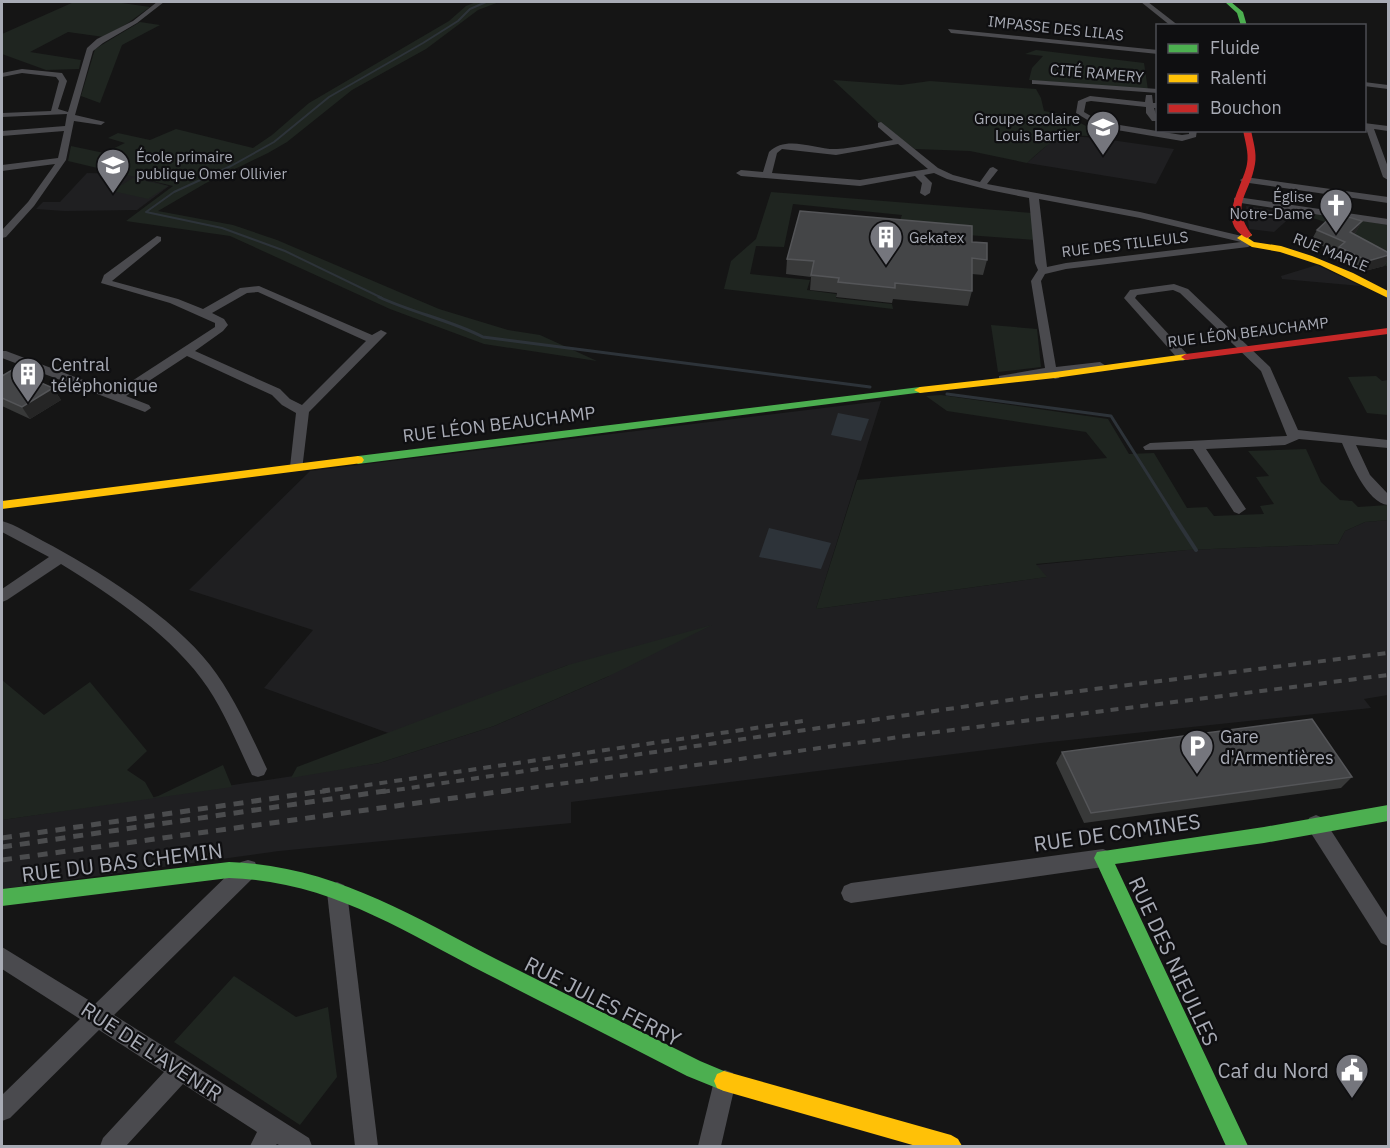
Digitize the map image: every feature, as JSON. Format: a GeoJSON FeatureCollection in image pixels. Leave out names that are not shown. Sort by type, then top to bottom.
{"type":"FeatureCollection","features":[{"type":"Feature","properties":{"kind":"street"},"geometry":{"type":"LineString","coordinates":[[2,235],[31,204],[62,160],[71,115],[91,48],[133,24],[161,2]]}},
{"type":"Feature","properties":{"kind":"street"},"geometry":{"type":"LineString","coordinates":[[1144,2],[1173,24]]}},
{"type":"Feature","properties":{"kind":"street"},"geometry":{"type":"LineString","coordinates":[[1228,2],[1240,12],[1243,24]]}},
{"type":"Feature","properties":{"kind":"street","name":"IMPASSE DES LILAS"},"geometry":{"type":"LineString","coordinates":[[951,31],[1156,52]]}},
{"type":"Feature","properties":{"kind":"street"},"geometry":{"type":"LineString","coordinates":[[2,75],[22,71],[59,75],[63,81],[54,110],[101,122]]}},
{"type":"Feature","properties":{"kind":"street","name":"CITÉ RAMERY"},"geometry":{"type":"LineString","coordinates":[[1035,82],[1153,91]]}},
{"type":"Feature","properties":{"kind":"street"},"geometry":{"type":"LineString","coordinates":[[1366,84],[1389,87]]}},
{"type":"Feature","properties":{"kind":"street"},"geometry":{"type":"LineString","coordinates":[[1153,91],[1154,105],[1150,113],[1155,119]]}},
{"type":"Feature","properties":{"kind":"street"},"geometry":{"type":"LineString","coordinates":[[1154,105],[1090,98],[1082,101],[1080,113],[1097,124],[1173,136],[1189,137],[1193,135],[1193,132]]}},
{"type":"Feature","properties":{"kind":"street"},"geometry":{"type":"LineString","coordinates":[[2,115],[62,113]]}},
{"type":"Feature","properties":{"kind":"street"},"geometry":{"type":"LineString","coordinates":[[881,125],[935,170],[950,177],[1140,215],[1252,241]]}},
{"type":"Feature","properties":{"kind":"street"},"geometry":{"type":"LineString","coordinates":[[1366,125],[1389,128]]}},
{"type":"Feature","properties":{"kind":"street"},"geometry":{"type":"LineString","coordinates":[[1366,125],[1389,177]]}},
{"type":"Feature","properties":{"kind":"street"},"geometry":{"type":"LineString","coordinates":[[2,133],[69,128]]}},
{"type":"Feature","properties":{"kind":"street"},"geometry":{"type":"LineString","coordinates":[[1247,132],[1251,160],[1235,210],[1237,224],[1252,241]]}},
{"type":"Feature","properties":{"kind":"street"},"geometry":{"type":"LineString","coordinates":[[767,176],[773,152],[780,147],[836,152],[900,141]]}},
{"type":"Feature","properties":{"kind":"street"},"geometry":{"type":"LineString","coordinates":[[2,168],[62,160]]}},
{"type":"Feature","properties":{"kind":"street"},"geometry":{"type":"LineString","coordinates":[[741,173],[860,183],[935,170]]}},
{"type":"Feature","properties":{"kind":"street"},"geometry":{"type":"LineString","coordinates":[[982,185],[993,170]]}},
{"type":"Feature","properties":{"kind":"street"},"geometry":{"type":"LineString","coordinates":[[917,173],[927,183],[925,193]]}},
{"type":"Feature","properties":{"kind":"street"},"geometry":{"type":"LineString","coordinates":[[1245,180],[1389,200]]}},
{"type":"Feature","properties":{"kind":"street"},"geometry":{"type":"LineString","coordinates":[[1034,195],[1040,263],[1043,270]]}},
{"type":"Feature","properties":{"kind":"street"},"geometry":{"type":"LineString","coordinates":[[1237,200],[1389,222]]}},
{"type":"Feature","properties":{"kind":"street"},"geometry":{"type":"LineString","coordinates":[[117,397],[221,327],[222,323],[174,301],[106,283],[108,277],[157,239]]}},
{"type":"Feature","properties":{"kind":"street","name":"RUE DES TILLEULS"},"geometry":{"type":"LineString","coordinates":[[1054,372],[1036,281],[1037,276],[1043,270],[1252,241]]}},
{"type":"Feature","properties":{"kind":"street","name":"RUE MARLE"},"geometry":{"type":"LineString","coordinates":[[1252,241],[1311,260],[1389,294]]}},
{"type":"Feature","properties":{"kind":"street"},"geometry":{"type":"LineString","coordinates":[[1150,447],[1285,441],[1293,438],[1269,373],[1184,291],[1174,287],[1134,292],[1129,298],[1183,357]]}},
{"type":"Feature","properties":{"kind":"street"},"geometry":{"type":"LineString","coordinates":[[203,314],[244,290],[255,289],[378,337],[303,411],[297,467]]}},
{"type":"Feature","properties":{"kind":"street","name":"RUE LÉON BEAUCHAMP"},"geometry":{"type":"LineString","coordinates":[[2,505],[1389,331]]}},
{"type":"Feature","properties":{"kind":"street"},"geometry":{"type":"LineString","coordinates":[[186,351],[276,392],[286,402],[303,411]]}},
{"type":"Feature","properties":{"kind":"street"},"geometry":{"type":"LineString","coordinates":[[2,354],[145,408]]}},
{"type":"Feature","properties":{"kind":"street"},"geometry":{"type":"LineString","coordinates":[[1293,434],[1389,444]]}},
{"type":"Feature","properties":{"kind":"street"},"geometry":{"type":"LineString","coordinates":[[1347,439],[1364,477],[1387,501]]}},
{"type":"Feature","properties":{"kind":"street"},"geometry":{"type":"LineString","coordinates":[[1197,445],[1239,509]]}},
{"type":"Feature","properties":{"kind":"street"},"geometry":{"type":"LineString","coordinates":[[2,525],[62,556],[96,577],[133,604],[198,663],[219,692],[258,769]]}},
{"type":"Feature","properties":{"kind":"street"},"geometry":{"type":"LineString","coordinates":[[2,596],[62,556]]}},
{"type":"Feature","properties":{"kind":"street","name":"RUE DE COMINES"},"geometry":{"type":"LineString","coordinates":[[851,893],[1264,835],[1316,824],[1389,813]]}},
{"type":"Feature","properties":{"kind":"street"},"geometry":{"type":"LineString","coordinates":[[1316,824],[1389,936]]}},
{"type":"Feature","properties":{"kind":"street","name":"RUE DES NIEULLES"},"geometry":{"type":"LineString","coordinates":[[1103,858],[1237,1146]]}},
{"type":"Feature","properties":{"kind":"street"},"geometry":{"type":"LineString","coordinates":[[2,1110],[248,869]]}},
{"type":"Feature","properties":{"kind":"street","name":"RUE JULES FERRY"},"geometry":{"type":"LineString","coordinates":[[248,869],[302,877],[337,892],[397,919],[677,1062],[725,1081],[951,1146]]}},
{"type":"Feature","properties":{"kind":"street","name":"RUE DU BAS CHEMIN"},"geometry":{"type":"LineString","coordinates":[[2,898],[210,871],[248,869]]}},
{"type":"Feature","properties":{"kind":"street"},"geometry":{"type":"LineString","coordinates":[[337,892],[367,1146]]}},
{"type":"Feature","properties":{"kind":"street","name":"RUE DE L'AVENIR"},"geometry":{"type":"LineString","coordinates":[[2,957],[181,1070],[267,1138],[302,1146]]}},
{"type":"Feature","properties":{"kind":"street"},"geometry":{"type":"LineString","coordinates":[[111,1146],[181,1070]]}},
{"type":"Feature","properties":{"kind":"street"},"geometry":{"type":"LineString","coordinates":[[710,1146],[725,1081]]}},
{"type":"Feature","properties":{"kind":"shaded area"},"geometry":{"type":"Polygon","coordinates":[[[74,2],[115,2],[150,7],[104,37],[68,32],[30,52],[81,60],[79,69],[46,70],[2,54],[2,34],[74,2]]]}},
{"type":"Feature","properties":{"kind":"shaded area"},"geometry":{"type":"Polygon","coordinates":[[[476,2],[499,2],[478,10],[426,49],[352,90],[287,142],[206,183],[158,211],[233,225],[277,240],[439,309],[508,330],[540,335],[597,361],[484,344],[390,309],[230,236],[126,221],[173,186],[68,161],[71,146],[104,153],[125,143],[108,138],[118,133],[150,140],[176,129],[253,148],[309,103],[449,21],[466,6],[476,2]]]}},
{"type":"Feature","properties":{"kind":"shaded area"},"geometry":{"type":"Polygon","coordinates":[[[140,22],[160,25],[122,45],[100,103],[81,96],[95,49],[140,22]]]}},
{"type":"Feature","properties":{"kind":"shaded area"},"geometry":{"type":"Polygon","coordinates":[[[1036,50],[1144,63],[1148,90],[1029,80],[1032,68],[1043,56],[1025,54],[1036,50]]]}},
{"type":"Feature","properties":{"kind":"shaded area"},"geometry":{"type":"Polygon","coordinates":[[[833,80],[901,85],[930,81],[1036,89],[1044,111],[1065,115],[1088,127],[1089,136],[1069,136],[1055,140],[1027,163],[970,151],[915,149],[879,123],[833,80]]]}},
{"type":"Feature","properties":{"kind":"shaded area","name":"Groupe scolaire Louis Bartier"},"geometry":{"type":"Polygon","coordinates":[[[1071,136],[1174,149],[1156,184],[1027,163],[1053,140],[1071,139],[1071,136]]]}},
{"type":"Feature","properties":{"kind":"shaded area","name":"École primaire publique Omer Ollivier"},"geometry":{"type":"Polygon","coordinates":[[[87,173],[126,174],[169,186],[137,210],[36,209],[43,202],[60,202],[87,173]]]}},
{"type":"Feature","properties":{"kind":"shaded area"},"geometry":{"type":"Polygon","coordinates":[[[133,178],[168,186],[148,199],[112,191],[133,178]]]}},
{"type":"Feature","properties":{"kind":"shaded area"},"geometry":{"type":"Polygon","coordinates":[[[771,192],[1032,213],[1035,240],[967,235],[900,220],[902,215],[793,204],[784,247],[756,246],[750,274],[810,280],[807,290],[836,294],[836,298],[892,304],[893,309],[724,289],[731,261],[756,239],[771,192]]]}},
{"type":"Feature","properties":{"kind":"shaded area"},"geometry":{"type":"Polygon","coordinates":[[[1246,206],[1294,214],[1274,232],[1249,229],[1246,206]]]}},
{"type":"Feature","properties":{"kind":"shaded area"},"geometry":{"type":"Polygon","coordinates":[[[1317,213],[1388,225],[1388,267],[1355,249],[1337,250],[1357,230],[1351,228],[1349,230],[1313,218],[1317,213]]]}},
{"type":"Feature","properties":{"kind":"shaded area"},"geometry":{"type":"Polygon","coordinates":[[[1317,265],[1361,286],[1282,279],[1281,276],[1317,265]]]}},
{"type":"Feature","properties":{"kind":"shaded area"},"geometry":{"type":"Polygon","coordinates":[[[991,325],[1037,329],[1041,367],[998,372],[991,325]]]}},
{"type":"Feature","properties":{"kind":"shaded area"},"geometry":{"type":"Polygon","coordinates":[[[1376,376],[1382,381],[1388,380],[1388,415],[1367,413],[1348,377],[1376,376]]]}},
{"type":"Feature","properties":{"kind":"shaded area"},"geometry":{"type":"Polygon","coordinates":[[[941,395],[1108,419],[1129,454],[1154,453],[1187,508],[1207,507],[1214,516],[1264,514],[1260,506],[1274,504],[1256,477],[1269,476],[1248,451],[1306,449],[1321,482],[1340,500],[1352,501],[1358,507],[1388,505],[1388,520],[1365,522],[1345,531],[1338,544],[1187,550],[1036,564],[1047,577],[816,609],[857,480],[1107,458],[1086,432],[947,411],[926,396],[941,395]]]}},
{"type":"Feature","properties":{"kind":"shaded area"},"geometry":{"type":"Polygon","coordinates":[[[881,401],[816,609],[1046,577],[1035,565],[1187,550],[1338,544],[1345,531],[1365,522],[1388,520],[1388,695],[1364,699],[1371,708],[1041,743],[571,802],[571,823],[279,851],[2,889],[2,820],[379,763],[494,726],[609,676],[568,665],[391,734],[264,688],[313,630],[189,590],[310,471],[881,401]]]}},
{"type":"Feature","properties":{"kind":"shaded area"},"geometry":{"type":"Polygon","coordinates":[[[838,413],[869,419],[861,441],[831,435],[838,413]]]}},
{"type":"Feature","properties":{"kind":"shaded area"},"geometry":{"type":"Polygon","coordinates":[[[769,528],[831,543],[821,569],[759,557],[769,528]]]}},
{"type":"Feature","properties":{"kind":"shaded area"},"geometry":{"type":"Polygon","coordinates":[[[712,625],[609,676],[494,726],[379,763],[291,778],[297,767],[568,665],[712,625]]]}},
{"type":"Feature","properties":{"kind":"shaded area"},"geometry":{"type":"Polygon","coordinates":[[[2,680],[44,715],[90,682],[147,751],[127,770],[145,782],[154,798],[223,765],[232,787],[2,820],[2,680]]]}},
{"type":"Feature","properties":{"kind":"shaded area"},"geometry":{"type":"Polygon","coordinates":[[[234,976],[296,1017],[328,1007],[337,1077],[300,1125],[174,1042],[234,976]]]}},
{"type":"Feature","properties":{"kind":"building","name":"Gekatex"},"geometry":{"type":"Polygon","coordinates":[[[800,211],[972,226],[972,242],[987,243],[987,260],[972,258],[972,291],[895,283],[895,288],[838,282],[839,278],[811,275],[814,261],[787,259],[800,211]]]}},
{"type":"Feature","properties":{"kind":"building"},"geometry":{"type":"Polygon","coordinates":[[[1335,213],[1362,221],[1350,232],[1389,255],[1368,261],[1339,247],[1345,242],[1317,230],[1335,213]]]}},
{"type":"Feature","properties":{"kind":"building"},"geometry":{"type":"Polygon","coordinates":[[[12,370],[53,388],[22,407],[2,398],[2,376],[12,370]]]}},
{"type":"Feature","properties":{"kind":"building","name":"Gare d'Armentières"},"geometry":{"type":"Polygon","coordinates":[[[1312,719],[1352,777],[1091,813],[1062,752],[1312,719]]]}},
{"type":"Feature","properties":{"kind":"waterway"},"geometry":{"type":"LineString","coordinates":[[382,298],[285,251],[222,228],[146,212],[174,192],[231,166],[274,142],[329,97],[423,43],[458,21],[470,9],[486,2]]}},
{"type":"Feature","properties":{"kind":"waterway"},"geometry":{"type":"LineString","coordinates":[[379,297],[483,337],[870,387]]}},
{"type":"Feature","properties":{"kind":"waterway"},"geometry":{"type":"LineString","coordinates":[[947,394],[1111,416],[1173,514]]}},
{"type":"Feature","properties":{"kind":"waterway"},"geometry":{"type":"LineString","coordinates":[[1172,513],[1196,550]]}},
{"type":"Feature","properties":{"kind":"railway"},"geometry":{"type":"LineString","coordinates":[[382,792],[1030,697],[1388,653]]}},
{"type":"Feature","properties":{"kind":"railway"},"geometry":{"type":"LineString","coordinates":[[501,792],[921,734],[1388,675]]}},
{"type":"Feature","properties":{"kind":"railway"},"geometry":{"type":"LineString","coordinates":[[320,792],[803,721]]}},
{"type":"Feature","properties":{"kind":"railway"},"geometry":{"type":"LineString","coordinates":[[2,838],[330,790]]}},
{"type":"Feature","properties":{"kind":"railway"},"geometry":{"type":"LineString","coordinates":[[2,847],[392,790]]}},
{"type":"Feature","properties":{"kind":"railway"},"geometry":{"type":"LineString","coordinates":[[2,860],[512,790]]}},
{"type":"Feature","properties":{"kind":"traffic: fast"},"geometry":{"type":"LineString","coordinates":[[1228,2],[1240,12],[1243,24]]}},
{"type":"Feature","properties":{"kind":"traffic: fast"},"geometry":{"type":"LineString","coordinates":[[358,460],[920,390]]}},
{"type":"Feature","properties":{"kind":"traffic: fast"},"geometry":{"type":"LineString","coordinates":[[1237,1146],[1103,858],[1264,835],[1388,813]]}},
{"type":"Feature","properties":{"kind":"traffic: fast"},"geometry":{"type":"LineString","coordinates":[[2,898],[229,870],[262,871],[295,877],[327,887],[392,915],[694,1069],[724,1081]]}},
{"type":"Feature","properties":{"kind":"traffic: slow"},"geometry":{"type":"LineString","coordinates":[[1247,235],[1242,238],[1246,242],[1281,249],[1323,263],[1388,295]]}},
{"type":"Feature","properties":{"kind":"traffic: slow"},"geometry":{"type":"LineString","coordinates":[[920,390],[1186,357]]}},
{"type":"Feature","properties":{"kind":"traffic: slow"},"geometry":{"type":"LineString","coordinates":[[2,505],[358,460]]}},
{"type":"Feature","properties":{"kind":"traffic: slow"},"geometry":{"type":"LineString","coordinates":[[724,1081],[951,1146]]}},
{"type":"Feature","properties":{"kind":"traffic: jam"},"geometry":{"type":"LineString","coordinates":[[1247,132],[1251,164],[1236,208],[1236,216],[1247,235]]}},
{"type":"Feature","properties":{"kind":"traffic: jam"},"geometry":{"type":"LineString","coordinates":[[1186,357],[1388,331]]}},
{"type":"Feature","properties":{"kind":"place","name":"Groupe scolaire Louis Bartier"},"geometry":{"type":"Point","coordinates":[1103,156]}},
{"type":"Feature","properties":{"kind":"place","name":"École primaire publique Omer Ollivier"},"geometry":{"type":"Point","coordinates":[113,194]}},
{"type":"Feature","properties":{"kind":"place","name":"Église Notre-Dame"},"geometry":{"type":"Point","coordinates":[1336,234]}},
{"type":"Feature","properties":{"kind":"place","name":"Gekatex"},"geometry":{"type":"Point","coordinates":[886,266]}},
{"type":"Feature","properties":{"kind":"place","name":"Central téléphonique"},"geometry":{"type":"Point","coordinates":[28,403]}},
{"type":"Feature","properties":{"kind":"place","name":"Gare d'Armentières"},"geometry":{"type":"Point","coordinates":[1197,775]}},
{"type":"Feature","properties":{"kind":"place","name":"Caf du Nord"},"geometry":{"type":"Point","coordinates":[1352,1099]}}]}
